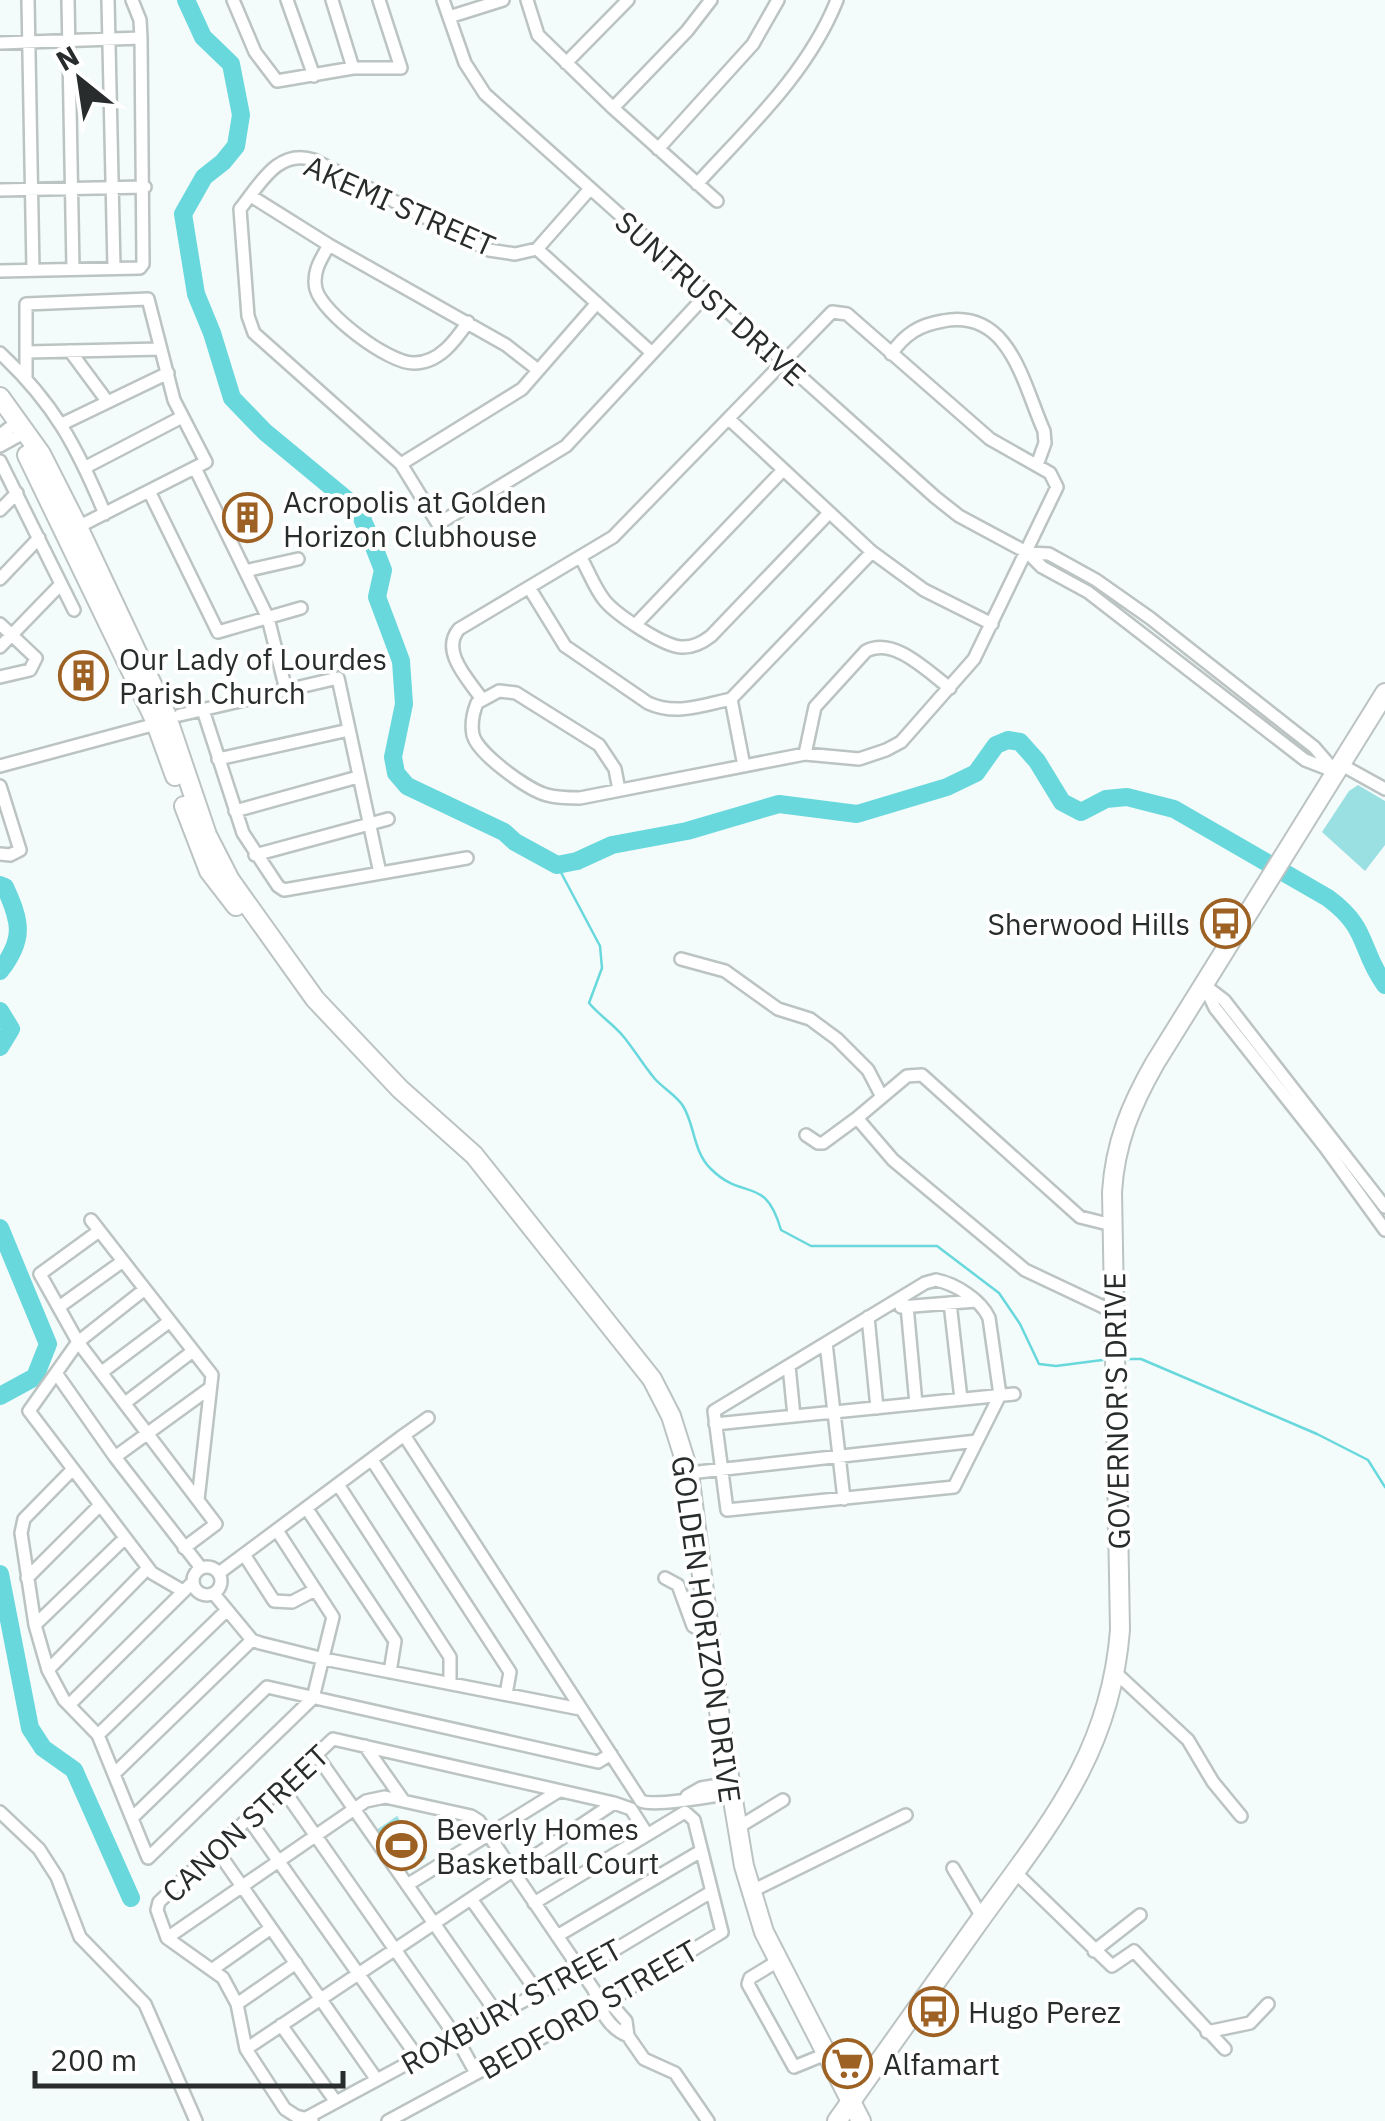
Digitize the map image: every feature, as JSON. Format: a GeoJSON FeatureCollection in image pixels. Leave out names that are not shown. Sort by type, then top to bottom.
{"type":"FeatureCollection","features":[{"type":"Feature","properties":{"kind":"street"},"geometry":{"type":"LineString","coordinates":[[28,0],[33,270]]}},
{"type":"Feature","properties":{"kind":"street"},"geometry":{"type":"LineString","coordinates":[[68,0],[73,269]]}},
{"type":"Feature","properties":{"kind":"street"},"geometry":{"type":"LineString","coordinates":[[108,0],[114,268]]}},
{"type":"Feature","properties":{"kind":"street"},"geometry":{"type":"LineString","coordinates":[[0,272],[140,268],[143,264],[141,38],[140,20],[132,0]]}},
{"type":"Feature","properties":{"kind":"street"},"geometry":{"type":"LineString","coordinates":[[233,0],[255,52],[277,81],[353,68],[400,68],[378,0]]}},
{"type":"Feature","properties":{"kind":"street"},"geometry":{"type":"LineString","coordinates":[[287,0],[314,76]]}},
{"type":"Feature","properties":{"kind":"street"},"geometry":{"type":"LineString","coordinates":[[332,0],[353,68]]}},
{"type":"Feature","properties":{"kind":"street","name":"SUNTRUST DRIVE"},"geometry":{"type":"LineString","coordinates":[[444,0],[465,64],[476,84],[589,190],[935,497],[972,524],[1028,552],[1049,554],[1096,580],[1150,618],[1338,768],[1385,789]]}},
{"type":"Feature","properties":{"kind":"street"},"geometry":{"type":"LineString","coordinates":[[449,17],[503,0]]}},
{"type":"Feature","properties":{"kind":"street"},"geometry":{"type":"LineString","coordinates":[[527,0],[538,35],[716,201]]}},
{"type":"Feature","properties":{"kind":"street"},"geometry":{"type":"LineString","coordinates":[[566,63],[628,0]]}},
{"type":"Feature","properties":{"kind":"street"},"geometry":{"type":"LineString","coordinates":[[613,108],[687,31],[711,0]]}},
{"type":"Feature","properties":{"kind":"street"},"geometry":{"type":"LineString","coordinates":[[658,148],[753,44],[778,0]]}},
{"type":"Feature","properties":{"kind":"street"},"geometry":{"type":"LineString","coordinates":[[697,184],[788,85],[838,0]]}},
{"type":"Feature","properties":{"kind":"street"},"geometry":{"type":"LineString","coordinates":[[0,42],[141,38]]}},
{"type":"Feature","properties":{"kind":"street","name":"AKEMI STREET"},"geometry":{"type":"LineString","coordinates":[[589,190],[537,248],[515,254],[489,250],[300,155],[284,159],[240,209],[248,316],[254,333],[400,464],[438,524],[566,446],[652,353]]}},
{"type":"Feature","properties":{"kind":"street"},"geometry":{"type":"LineString","coordinates":[[0,190],[145,187]]}},
{"type":"Feature","properties":{"kind":"street"},"geometry":{"type":"LineString","coordinates":[[251,196],[506,345],[538,370]]}},
{"type":"Feature","properties":{"kind":"street"},"geometry":{"type":"LineString","coordinates":[[329,245],[317,265],[316,288],[322,302],[332,314],[392,358],[414,364],[434,358],[452,346],[468,322]]}},
{"type":"Feature","properties":{"kind":"street"},"geometry":{"type":"LineString","coordinates":[[537,248],[652,353],[707,294]]}},
{"type":"Feature","properties":{"kind":"street"},"geometry":{"type":"LineString","coordinates":[[26,377],[26,304],[148,299],[182,418],[206,462],[72,530]]}},
{"type":"Feature","properties":{"kind":"street"},"geometry":{"type":"LineString","coordinates":[[400,464],[522,388],[597,303]]}},
{"type":"Feature","properties":{"kind":"street"},"geometry":{"type":"LineString","coordinates":[[481,698],[452,653],[453,635],[613,538],[828,315],[837,311],[846,314],[990,439],[1056,480],[1057,487],[1028,552],[974,658],[901,742],[886,750],[846,760],[805,754],[580,798],[559,798],[543,795],[500,766],[474,739],[474,710],[481,698],[499,691],[516,693],[599,745],[615,769],[619,790]]}},
{"type":"Feature","properties":{"kind":"street"},"geometry":{"type":"LineString","coordinates":[[892,354],[910,332],[926,324],[953,318],[990,328],[1011,352],[1044,430],[1037,465]]}},
{"type":"Feature","properties":{"kind":"street"},"geometry":{"type":"LineString","coordinates":[[27,352],[161,349]]}},
{"type":"Feature","properties":{"kind":"street"},"geometry":{"type":"LineString","coordinates":[[70,351],[107,402]]}},
{"type":"Feature","properties":{"kind":"street"},"geometry":{"type":"LineString","coordinates":[[0,353],[26,377],[62,424],[86,467],[105,514]]}},
{"type":"Feature","properties":{"kind":"street"},"geometry":{"type":"LineString","coordinates":[[62,424],[168,373]]}},
{"type":"Feature","properties":{"kind":"street","name":"GOLDEN HORIZON DRIVE"},"geometry":{"type":"LineString","coordinates":[[0,397],[11,430],[72,530],[166,714],[214,852],[316,999],[400,1089],[474,1155],[652,1380],[671,1416],[690,1473],[730,1788],[752,1890],[764,1932],[860,2121]]}},
{"type":"Feature","properties":{"kind":"street"},"geometry":{"type":"LineString","coordinates":[[86,467],[182,418]]}},
{"type":"Feature","properties":{"kind":"street"},"geometry":{"type":"LineString","coordinates":[[730,420],[872,552],[924,590],[992,624]]}},
{"type":"Feature","properties":{"kind":"street"},"geometry":{"type":"LineString","coordinates":[[0,461],[74,610]]}},
{"type":"Feature","properties":{"kind":"street"},"geometry":{"type":"LineString","coordinates":[[195,468],[268,618],[286,690]]}},
{"type":"Feature","properties":{"kind":"street"},"geometry":{"type":"LineString","coordinates":[[636,624],[782,470]]}},
{"type":"Feature","properties":{"kind":"street"},"geometry":{"type":"LineString","coordinates":[[0,510],[17,492]]}},
{"type":"Feature","properties":{"kind":"street"},"geometry":{"type":"LineString","coordinates":[[149,492],[218,632],[300,608]]}},
{"type":"Feature","properties":{"kind":"street"},"geometry":{"type":"LineString","coordinates":[[582,558],[606,602],[665,642],[679,647],[702,642],[829,513]]}},
{"type":"Feature","properties":{"kind":"street","name":"GOLDEN HORIZON DRIVE"},"geometry":{"type":"LineString","coordinates":[[72,530],[156,724],[209,871],[236,906],[262,922]]}},
{"type":"Feature","properties":{"kind":"street"},"geometry":{"type":"LineString","coordinates":[[0,579],[39,538]]}},
{"type":"Feature","properties":{"kind":"street"},"geometry":{"type":"LineString","coordinates":[[530,589],[564,646],[648,702],[663,710],[675,710],[731,698],[872,552]]}},
{"type":"Feature","properties":{"kind":"street"},"geometry":{"type":"LineString","coordinates":[[245,571],[298,559]]}},
{"type":"Feature","properties":{"kind":"street"},"geometry":{"type":"LineString","coordinates":[[0,648],[61,584]]}},
{"type":"Feature","properties":{"kind":"street"},"geometry":{"type":"LineString","coordinates":[[0,624],[36,658],[35,666],[0,678]]}},
{"type":"Feature","properties":{"kind":"street"},"geometry":{"type":"LineString","coordinates":[[805,754],[814,707],[874,646],[893,648],[950,688]]}},
{"type":"Feature","properties":{"kind":"street"},"geometry":{"type":"LineString","coordinates":[[180,715],[338,678],[380,873]]}},
{"type":"Feature","properties":{"kind":"street","name":"GOVERNOR'S DRIVE"},"geometry":{"type":"LineString","coordinates":[[837,2121],[1056,1816],[1082,1773],[1100,1730],[1115,1672],[1120,1611],[1112,1225],[1114,1164],[1127,1116],[1155,1063],[1385,693]]}},
{"type":"Feature","properties":{"kind":"street"},"geometry":{"type":"LineString","coordinates":[[731,698],[744,766]]}},
{"type":"Feature","properties":{"kind":"street"},"geometry":{"type":"LineString","coordinates":[[203,710],[235,811],[255,855],[284,890],[467,858]]}},
{"type":"Feature","properties":{"kind":"street"},"geometry":{"type":"LineString","coordinates":[[0,766],[156,724]]}},
{"type":"Feature","properties":{"kind":"street"},"geometry":{"type":"LineString","coordinates":[[218,759],[349,730]]}},
{"type":"Feature","properties":{"kind":"street"},"geometry":{"type":"LineString","coordinates":[[235,811],[358,777]]}},
{"type":"Feature","properties":{"kind":"street"},"geometry":{"type":"LineString","coordinates":[[0,786],[20,850],[0,854]]}},
{"type":"Feature","properties":{"kind":"street"},"geometry":{"type":"LineString","coordinates":[[255,855],[388,819]]}},
{"type":"Feature","properties":{"kind":"street"},"geometry":{"type":"LineString","coordinates":[[681,959],[725,971],[778,1009],[810,1019],[868,1070],[882,1096]]}},
{"type":"Feature","properties":{"kind":"street"},"geometry":{"type":"LineString","coordinates":[[1204,985],[1224,1000],[1385,1207]]}},
{"type":"Feature","properties":{"kind":"street"},"geometry":{"type":"LineString","coordinates":[[1204,985],[1215,1008],[1385,1230]]}},
{"type":"Feature","properties":{"kind":"street"},"geometry":{"type":"LineString","coordinates":[[806,1135],[823,1142],[908,1076],[922,1074],[1080,1217],[1112,1225]]}},
{"type":"Feature","properties":{"kind":"street"},"geometry":{"type":"LineString","coordinates":[[857,1118],[893,1160],[1016,1263],[1114,1318]]}},
{"type":"Feature","properties":{"kind":"street"},"geometry":{"type":"LineString","coordinates":[[184,1548],[216,1524],[78,1342],[40,1274],[95,1225],[212,1375],[198,1500]]}},
{"type":"Feature","properties":{"kind":"street"},"geometry":{"type":"LineString","coordinates":[[59,1307],[123,1261]]}},
{"type":"Feature","properties":{"kind":"street"},"geometry":{"type":"LineString","coordinates":[[944,1282],[976,1301],[990,1318],[1007,1395],[954,1487],[726,1510],[714,1411],[925,1283],[944,1282]]}},
{"type":"Feature","properties":{"kind":"street"},"geometry":{"type":"LineString","coordinates":[[145,1289],[78,1342],[30,1411],[148,1568],[200,1594],[214,1594],[252,1640],[324,1659],[580,1709]]}},
{"type":"Feature","properties":{"kind":"street"},"geometry":{"type":"LineString","coordinates":[[882,1308],[976,1301]]}},
{"type":"Feature","properties":{"kind":"street"},"geometry":{"type":"LineString","coordinates":[[950,1303],[960,1400]]}},
{"type":"Feature","properties":{"kind":"street"},"geometry":{"type":"LineString","coordinates":[[908,1306],[916,1404]]}},
{"type":"Feature","properties":{"kind":"street"},"geometry":{"type":"LineString","coordinates":[[868,1318],[877,1408]]}},
{"type":"Feature","properties":{"kind":"street"},"geometry":{"type":"LineString","coordinates":[[102,1372],[170,1321]]}},
{"type":"Feature","properties":{"kind":"street"},"geometry":{"type":"LineString","coordinates":[[826,1343],[844,1498]]}},
{"type":"Feature","properties":{"kind":"street"},"geometry":{"type":"LineString","coordinates":[[125,1404],[193,1351]]}},
{"type":"Feature","properties":{"kind":"street"},"geometry":{"type":"LineString","coordinates":[[789,1366],[794,1416]]}},
{"type":"Feature","properties":{"kind":"street"},"geometry":{"type":"LineString","coordinates":[[56,1373],[201,1568]]}},
{"type":"Feature","properties":{"kind":"street"},"geometry":{"type":"LineString","coordinates":[[115,1457],[210,1388]]}},
{"type":"Feature","properties":{"kind":"street"},"geometry":{"type":"LineString","coordinates":[[715,1424],[1007,1395]]}},
{"type":"Feature","properties":{"kind":"street"},"geometry":{"type":"LineString","coordinates":[[219,1574],[428,1418]]}},
{"type":"Feature","properties":{"kind":"street"},"geometry":{"type":"LineString","coordinates":[[404,1435],[641,1801],[656,1804],[730,1788]]}},
{"type":"Feature","properties":{"kind":"street"},"geometry":{"type":"LineString","coordinates":[[690,1473],[978,1441]]}},
{"type":"Feature","properties":{"kind":"street"},"geometry":{"type":"LineString","coordinates":[[372,1460],[510,1672],[506,1694]]}},
{"type":"Feature","properties":{"kind":"street"},"geometry":{"type":"LineString","coordinates":[[73,1469],[24,1519],[21,1533],[35,1624],[48,1670],[70,1705],[98,1736],[148,1858],[313,1698],[333,1618],[278,1532]]}},
{"type":"Feature","properties":{"kind":"street"},"geometry":{"type":"LineString","coordinates":[[338,1486],[450,1656],[450,1684]]}},
{"type":"Feature","properties":{"kind":"street"},"geometry":{"type":"LineString","coordinates":[[27,1578],[99,1506]]}},
{"type":"Feature","properties":{"kind":"street"},"geometry":{"type":"LineString","coordinates":[[308,1510],[395,1642],[390,1672]]}},
{"type":"Feature","properties":{"kind":"street"},"geometry":{"type":"LineString","coordinates":[[35,1624],[124,1539]]}},
{"type":"Feature","properties":{"kind":"street"},"geometry":{"type":"LineString","coordinates":[[245,1556],[274,1600],[292,1602],[315,1590]]}},
{"type":"Feature","properties":{"kind":"street"},"geometry":{"type":"LineString","coordinates":[[70,1705],[188,1586],[201,1568],[209,1567],[219,1574],[222,1582],[214,1594]]}},
{"type":"Feature","properties":{"kind":"street"},"geometry":{"type":"LineString","coordinates":[[48,1670],[148,1568]]}},
{"type":"Feature","properties":{"kind":"street"},"geometry":{"type":"LineString","coordinates":[[665,1578],[678,1585],[692,1626],[696,1630],[709,1628]]}},
{"type":"Feature","properties":{"kind":"street"},"geometry":{"type":"LineString","coordinates":[[98,1736],[228,1610]]}},
{"type":"Feature","properties":{"kind":"street"},"geometry":{"type":"LineString","coordinates":[[114,1773],[252,1640]]}},
{"type":"Feature","properties":{"kind":"street"},"geometry":{"type":"LineString","coordinates":[[1115,1672],[1188,1740],[1213,1782],[1241,1816]]}},
{"type":"Feature","properties":{"kind":"street"},"geometry":{"type":"LineString","coordinates":[[132,1818],[266,1687],[598,1762],[611,1754]]}},
{"type":"Feature","properties":{"kind":"street","name":"CANON STREET"},"geometry":{"type":"LineString","coordinates":[[167,1938],[156,1906],[333,1739],[614,1803]]}},
{"type":"Feature","properties":{"kind":"street"},"geometry":{"type":"LineString","coordinates":[[365,1746],[403,1801]]}},
{"type":"Feature","properties":{"kind":"street"},"geometry":{"type":"LineString","coordinates":[[315,1754],[498,2015]]}},
{"type":"Feature","properties":{"kind":"street"},"geometry":{"type":"LineString","coordinates":[[281,1786],[456,2037],[476,2073]]}},
{"type":"Feature","properties":{"kind":"street"},"geometry":{"type":"LineString","coordinates":[[407,1885],[558,1790]]}},
{"type":"Feature","properties":{"kind":"street"},"geometry":{"type":"LineString","coordinates":[[310,2119],[285,2109],[246,2049],[238,2004],[228,1986],[212,1969],[167,1938],[375,1797],[471,1816],[604,2004],[626,2021],[628,2036],[644,2059],[675,2073],[708,2121]]}},
{"type":"Feature","properties":{"kind":"street"},"geometry":{"type":"LineString","coordinates":[[737,1828],[782,1800]]}},
{"type":"Feature","properties":{"kind":"street"},"geometry":{"type":"LineString","coordinates":[[246,2049],[614,1803],[631,1809],[646,1834],[534,1903]]}},
{"type":"Feature","properties":{"kind":"street"},"geometry":{"type":"LineString","coordinates":[[0,1812],[39,1849],[57,1877],[80,1937],[146,2004],[196,2121]]}},
{"type":"Feature","properties":{"kind":"street","name":"BEDFORD STREET"},"geometry":{"type":"LineString","coordinates":[[388,2121],[604,2004],[722,1932],[692,1816],[680,1813],[646,1834]]}},
{"type":"Feature","properties":{"kind":"street"},"geometry":{"type":"LineString","coordinates":[[752,1890],[906,1815]]}},
{"type":"Feature","properties":{"kind":"street"},"geometry":{"type":"LineString","coordinates":[[248,1818],[418,2058]]}},
{"type":"Feature","properties":{"kind":"street"},"geometry":{"type":"LineString","coordinates":[[216,1849],[377,2080]]}},
{"type":"Feature","properties":{"kind":"street"},"geometry":{"type":"LineString","coordinates":[[557,1936],[701,1851]]}},
{"type":"Feature","properties":{"kind":"street"},"geometry":{"type":"LineString","coordinates":[[953,1868],[982,1917]]}},
{"type":"Feature","properties":{"kind":"street"},"geometry":{"type":"LineString","coordinates":[[1015,1872],[1112,1966],[1134,1951],[1225,2049]]}},
{"type":"Feature","properties":{"kind":"street","name":"ROXBURY STREET"},"geometry":{"type":"LineString","coordinates":[[310,2119],[581,1970],[711,1892]]}},
{"type":"Feature","properties":{"kind":"street"},"geometry":{"type":"LineString","coordinates":[[471,1898],[538,1993]]}},
{"type":"Feature","properties":{"kind":"street"},"geometry":{"type":"LineString","coordinates":[[1094,1952],[1140,1915]]}},
{"type":"Feature","properties":{"kind":"street"},"geometry":{"type":"LineString","coordinates":[[212,1969],[271,1928]]}},
{"type":"Feature","properties":{"kind":"street"},"geometry":{"type":"LineString","coordinates":[[778,1961],[757,1973],[748,1984],[794,2067],[826,2054]]}},
{"type":"Feature","properties":{"kind":"street"},"geometry":{"type":"LineString","coordinates":[[238,2004],[296,1963]]}},
{"type":"Feature","properties":{"kind":"street"},"geometry":{"type":"LineString","coordinates":[[1207,2032],[1250,2022],[1268,2004]]}},
{"type":"Feature","properties":{"kind":"street"},"geometry":{"type":"LineString","coordinates":[[281,2025],[336,2102]]}},
{"type":"Feature","properties":{"kind":"shaded area"},"geometry":{"type":"Polygon","coordinates":[[[1358,785],[1385,801],[1385,845],[1365,871],[1322,832],[1349,791],[1358,785]]]}},
{"type":"Feature","properties":{"kind":"shaded area","name":"Beverly Homes Basketball Court"},"geometry":{"type":"Polygon","coordinates":[[[397,1816],[426,1858],[404,1873],[375,1831],[397,1816]]]}},
{"type":"Feature","properties":{"kind":"waterway"},"geometry":{"type":"LineString","coordinates":[[186,0],[203,37],[231,64],[241,115],[236,146],[204,177],[183,214],[196,294],[232,398],[265,432],[358,509],[383,570],[377,597],[401,661],[404,704],[393,757],[396,773],[407,786],[504,832],[557,865],[577,861],[612,845],[687,831],[779,804],[857,814],[947,787],[976,773],[996,745],[1008,740],[1020,742],[1037,761],[1062,802],[1081,812],[1106,799],[1127,797],[1174,809],[1328,898],[1358,930],[1385,985]]}},
{"type":"Feature","properties":{"kind":"waterway"},"geometry":{"type":"LineString","coordinates":[[557,865],[600,946],[602,968],[589,1003],[680,1102],[701,1155],[711,1169],[734,1185],[761,1195],[775,1213],[781,1230],[811,1246],[937,1246],[999,1293],[1020,1324],[1039,1364],[1056,1366],[1110,1359]]}},
{"type":"Feature","properties":{"kind":"waterway"},"geometry":{"type":"LineString","coordinates":[[0,885],[10,899],[18,930],[14,949],[0,971]]}},
{"type":"Feature","properties":{"kind":"waterway"},"geometry":{"type":"LineString","coordinates":[[0,1011],[11,1029],[0,1047]]}},
{"type":"Feature","properties":{"kind":"waterway"},"geometry":{"type":"LineString","coordinates":[[0,1228],[48,1344],[35,1377],[0,1396]]}},
{"type":"Feature","properties":{"kind":"waterway"},"geometry":{"type":"LineString","coordinates":[[1123,1359],[1141,1359],[1317,1434],[1368,1460],[1385,1487]]}},
{"type":"Feature","properties":{"kind":"waterway"},"geometry":{"type":"LineString","coordinates":[[0,1574],[30,1728],[43,1748],[74,1770],[131,1898]]}},
{"type":"Feature","properties":{"kind":"place","name":"Acropolis at Golden Horizon Clubhouse"},"geometry":{"type":"Point","coordinates":[248,518]}},
{"type":"Feature","properties":{"kind":"place","name":"Our Lady of Lourdes Parish Church"},"geometry":{"type":"Point","coordinates":[84,675]}},
{"type":"Feature","properties":{"kind":"place","name":"Sherwood Hills"},"geometry":{"type":"Point","coordinates":[1225,923]}},
{"type":"Feature","properties":{"kind":"place","name":"Beverly Homes Basketball Court"},"geometry":{"type":"Point","coordinates":[401,1845]}},
{"type":"Feature","properties":{"kind":"place","name":"Hugo Perez"},"geometry":{"type":"Point","coordinates":[933,2011]}},
{"type":"Feature","properties":{"kind":"place","name":"Alfamart"},"geometry":{"type":"Point","coordinates":[848,2063]}}]}
